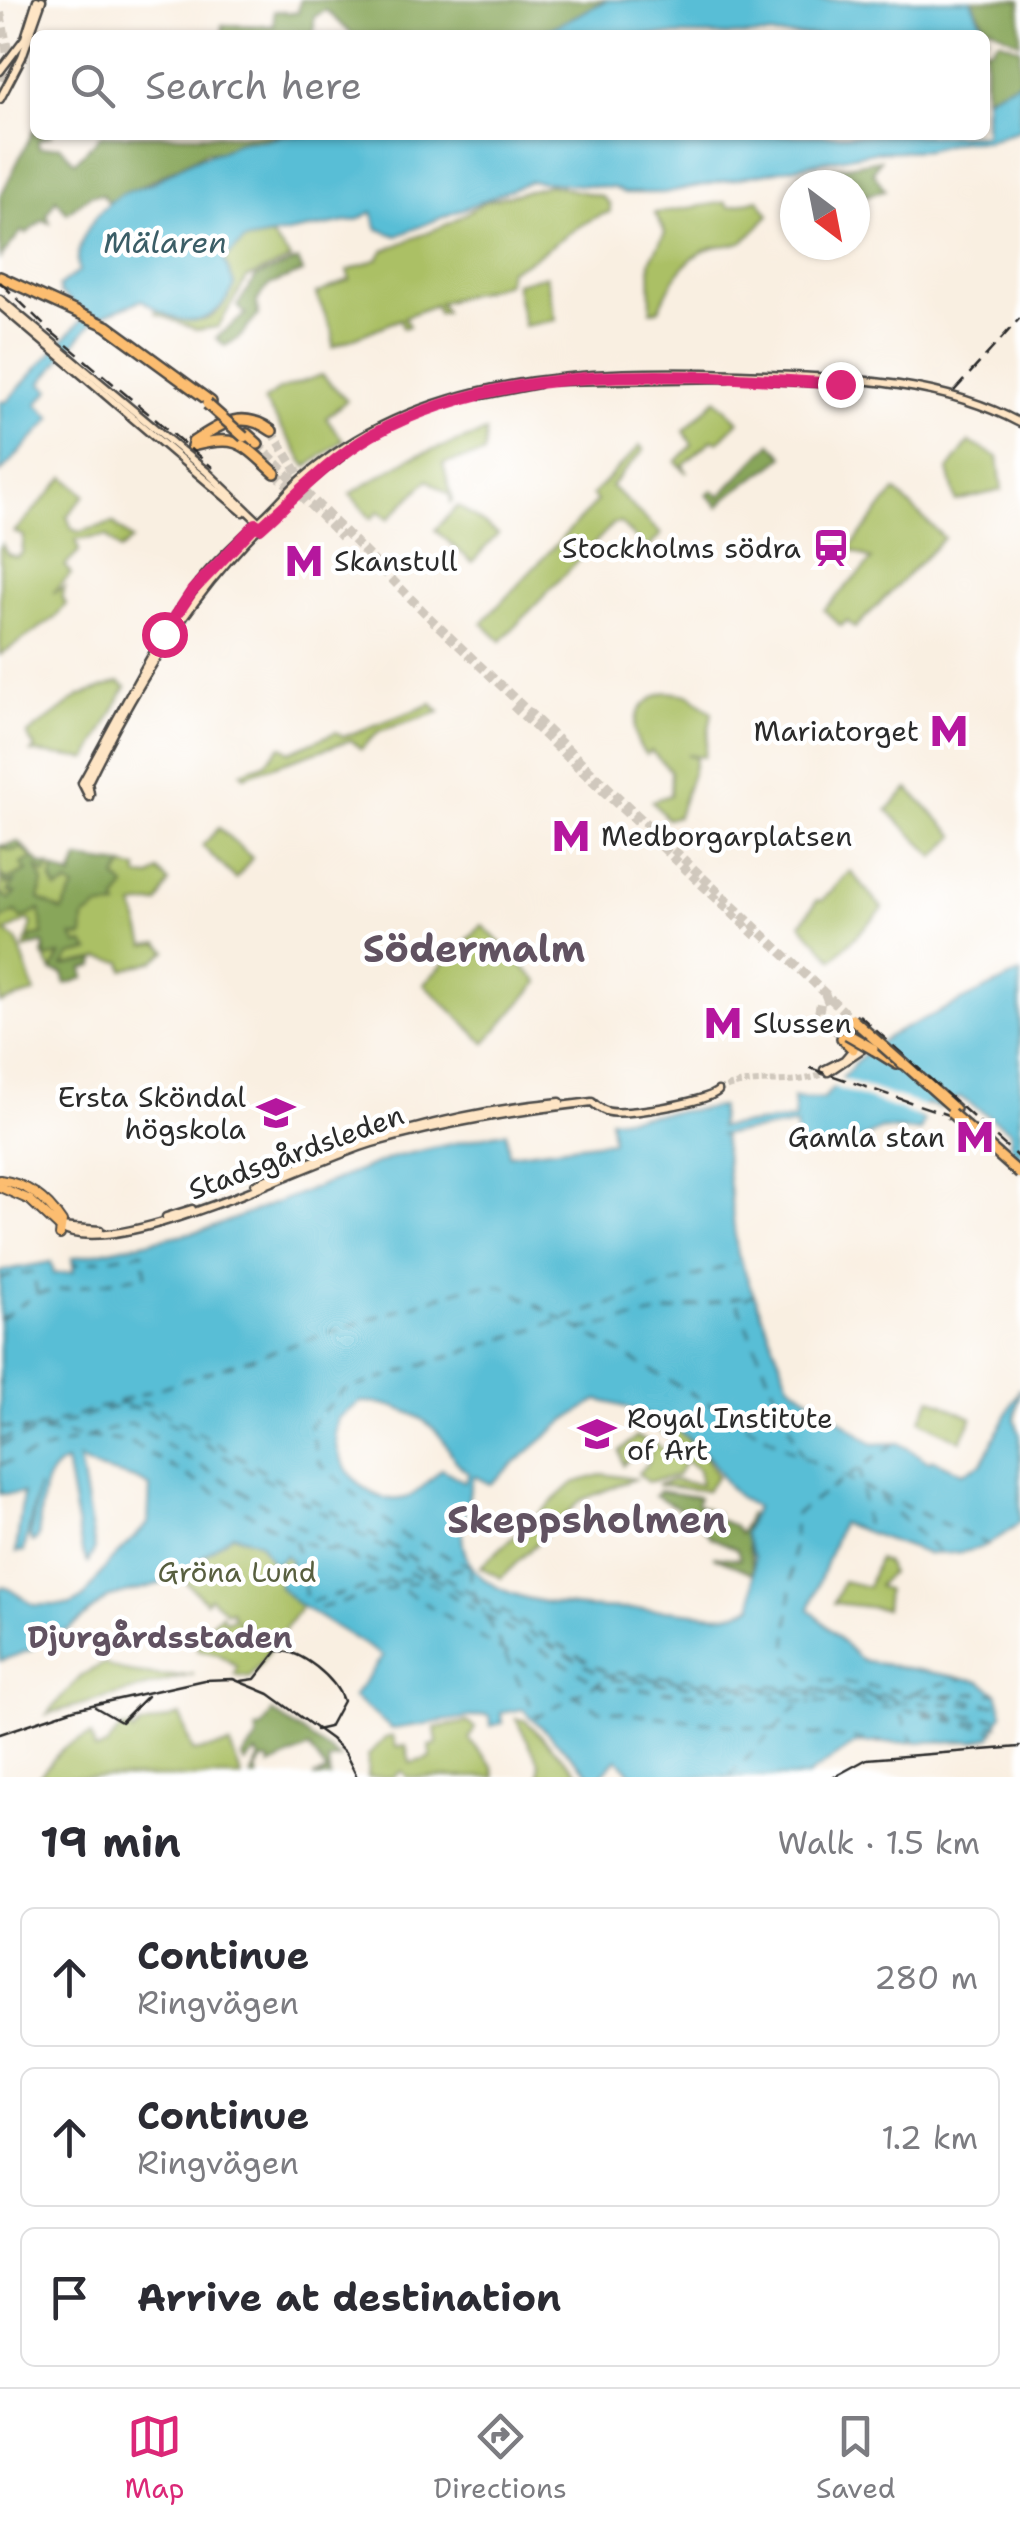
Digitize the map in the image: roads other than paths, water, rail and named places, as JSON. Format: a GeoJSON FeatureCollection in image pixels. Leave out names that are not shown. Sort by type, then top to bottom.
{"type":"FeatureCollection","features":[{"type":"Feature","properties":{"kind":"highway"},"geometry":{"type":"LineString","coordinates":[[1,281],[62,307],[120,339],[244,438],[276,472]]}},
{"type":"Feature","properties":{"kind":"highway"},"geometry":{"type":"LineString","coordinates":[[258,444],[244,438],[226,438],[192,444],[234,419],[250,419],[272,431]]}},
{"type":"Feature","properties":{"kind":"highway"},"geometry":{"type":"LineString","coordinates":[[853,1019],[875,1036]]}},
{"type":"Feature","properties":{"kind":"highway"},"geometry":{"type":"LineString","coordinates":[[853,1019],[888,1057],[1020,1170]]}},
{"type":"Feature","properties":{"kind":"highway"},"geometry":{"type":"LineString","coordinates":[[853,1019],[1020,1170]]}},
{"type":"Feature","properties":{"kind":"highway"},"geometry":{"type":"LineString","coordinates":[[856,1051],[844,1036],[888,1057]]}},
{"type":"Feature","properties":{"kind":"main road"},"geometry":{"type":"LineString","coordinates":[[0,70],[25,38],[40,0]]}},
{"type":"Feature","properties":{"kind":"main road"},"geometry":{"type":"LineString","coordinates":[[31,30],[40,0]]}},
{"type":"Feature","properties":{"kind":"main road"},"geometry":{"type":"LineString","coordinates":[[0,99],[22,57],[30,32]]}},
{"type":"Feature","properties":{"kind":"main road"},"geometry":{"type":"LineString","coordinates":[[0,302],[206,474],[260,525]]}},
{"type":"Feature","properties":{"kind":"main road"},"geometry":{"type":"LineString","coordinates":[[88,794],[88,782],[144,674],[210,576],[305,484],[373,435],[436,408],[548,382],[750,378],[869,386],[960,401],[1020,425]]}},
{"type":"Feature","properties":{"kind":"main road"},"geometry":{"type":"LineString","coordinates":[[826,1071],[875,1036]]}},
{"type":"Feature","properties":{"kind":"main road","name":"Stadsgårdsleden"},"geometry":{"type":"LineString","coordinates":[[63,1227],[87,1236],[182,1217],[393,1135],[493,1108],[591,1098],[609,1109],[627,1110],[703,1098],[718,1090]]}},
{"type":"Feature","properties":{"kind":"main road"},"geometry":{"type":"LineString","coordinates":[[2,1185],[28,1191],[63,1227]]}},
{"type":"Feature","properties":{"kind":"water"},"geometry":{"type":"Polygon","coordinates":[[[608,0],[971,0],[984,30],[546,30],[608,0]]]}},
{"type":"Feature","properties":{"kind":"water","name":"Mälaren"},"geometry":{"type":"Polygon","coordinates":[[[1020,81],[1020,130],[990,140],[990,95],[1020,81]]]}},
{"type":"Feature","properties":{"kind":"water","name":"Mälaren"},"geometry":{"type":"Polygon","coordinates":[[[262,140],[989,140],[960,141],[927,150],[874,152],[663,193],[624,193],[614,188],[531,181],[397,236],[378,229],[372,212],[357,220],[244,241],[224,260],[235,286],[216,312],[205,318],[182,320],[142,300],[96,318],[41,383],[50,390],[37,404],[52,418],[0,473],[0,401],[6,402],[87,314],[60,293],[59,286],[79,271],[79,249],[95,218],[123,194],[237,143],[262,140]]]}},
{"type":"Feature","properties":{"kind":"water"},"geometry":{"type":"Polygon","coordinates":[[[1020,973],[1020,1171],[1010,1146],[1011,1131],[960,1097],[940,1108],[926,1104],[918,1116],[924,1121],[920,1131],[882,1129],[841,1149],[797,1144],[796,1125],[719,1135],[723,1136],[737,1252],[789,1383],[873,1444],[899,1443],[929,1462],[932,1459],[962,1473],[982,1463],[1020,1388],[1015,1419],[1020,1437],[1020,1522],[979,1548],[928,1554],[841,1523],[809,1609],[861,1660],[980,1681],[997,1693],[1003,1712],[991,1736],[976,1741],[856,1743],[806,1777],[635,1777],[617,1759],[599,1777],[593,1777],[523,1709],[501,1713],[502,1723],[491,1726],[490,1716],[484,1715],[392,1729],[353,1697],[383,1656],[295,1602],[279,1586],[278,1574],[291,1562],[286,1555],[273,1565],[260,1543],[233,1534],[170,1581],[107,1598],[68,1630],[55,1632],[47,1627],[33,1649],[0,1661],[0,1589],[4,1586],[34,1605],[71,1605],[84,1597],[111,1560],[148,1524],[150,1487],[79,1459],[95,1549],[88,1562],[82,1551],[66,1462],[57,1466],[46,1482],[38,1538],[33,1542],[30,1537],[38,1486],[24,1551],[16,1552],[23,1493],[0,1494],[0,1271],[51,1262],[54,1274],[74,1272],[72,1258],[208,1229],[394,1157],[494,1134],[506,1132],[509,1154],[612,1141],[610,1119],[720,1107],[719,1127],[795,1119],[793,1098],[823,1099],[863,1055],[889,1036],[1020,973]],[[598,1400],[566,1420],[490,1484],[474,1476],[463,1545],[475,1570],[498,1587],[528,1599],[564,1605],[721,1615],[753,1605],[754,1556],[744,1533],[756,1507],[736,1495],[703,1451],[679,1431],[642,1412],[598,1400]],[[361,1402],[338,1418],[336,1434],[344,1464],[364,1488],[391,1499],[405,1498],[442,1469],[465,1482],[469,1473],[433,1428],[393,1407],[361,1402]]]}},
{"type":"Feature","properties":{"kind":"tunnel"},"geometry":{"type":"LineString","coordinates":[[0,13],[9,61],[0,90]]}},
{"type":"Feature","properties":{"kind":"tunnel"},"geometry":{"type":"LineString","coordinates":[[272,431],[306,486]]}},
{"type":"Feature","properties":{"kind":"tunnel"},"geometry":{"type":"LineString","coordinates":[[258,444],[433,621],[852,1019]]}},
{"type":"Feature","properties":{"kind":"tunnel"},"geometry":{"type":"LineString","coordinates":[[275,473],[295,492]]}},
{"type":"Feature","properties":{"kind":"tunnel"},"geometry":{"type":"LineString","coordinates":[[300,495],[342,537]]}},
{"type":"Feature","properties":{"kind":"tunnel"},"geometry":{"type":"LineString","coordinates":[[513,706],[636,822]]}},
{"type":"Feature","properties":{"kind":"tunnel"},"geometry":{"type":"LineString","coordinates":[[662,847],[756,936]]}},
{"type":"Feature","properties":{"kind":"tunnel"},"geometry":{"type":"LineString","coordinates":[[831,997],[821,1001],[819,1011],[842,1038]]}},
{"type":"Feature","properties":{"kind":"tunnel"},"geometry":{"type":"LineString","coordinates":[[718,1091],[744,1083],[800,1080],[828,1072]]}},
{"type":"Feature","properties":{"kind":"tram line"},"geometry":{"type":"LineString","coordinates":[[241,1681],[255,1679],[277,1651],[307,1660],[333,1684],[343,1701],[329,1727],[316,1730]]}},
{"type":"Feature","properties":{"kind":"tram line"},"geometry":{"type":"LineString","coordinates":[[0,1734],[74,1709],[204,1680],[233,1679],[269,1694],[331,1739],[345,1753],[357,1777]]}},
{"type":"Feature","properties":{"kind":"tram line"},"geometry":{"type":"LineString","coordinates":[[95,1707],[121,1722],[147,1696]]}},
{"type":"Feature","properties":{"kind":"tram line"},"geometry":{"type":"LineString","coordinates":[[834,1777],[867,1759],[1020,1747]]}},
{"type":"Feature","properties":{"kind":"railway"},"geometry":{"type":"LineString","coordinates":[[0,282],[47,328],[213,468]]}},
{"type":"Feature","properties":{"kind":"railway"},"geometry":{"type":"LineString","coordinates":[[954,391],[1020,318]]}},
{"type":"Feature","properties":{"kind":"railway"},"geometry":{"type":"LineString","coordinates":[[859,1015],[1020,1159]]}},
{"type":"Feature","properties":{"kind":"railway"},"geometry":{"type":"LineString","coordinates":[[810,1068],[951,1116]]}},
{"type":"Feature","properties":{"kind":"place","name":"Stockholms södra"},"geometry":{"type":"Point","coordinates":[831,548]}},
{"type":"Feature","properties":{"kind":"place","name":"Skanstull"},"geometry":{"type":"Point","coordinates":[304,561]}},
{"type":"Feature","properties":{"kind":"place","name":"Mariatorget"},"geometry":{"type":"Point","coordinates":[949,731]}},
{"type":"Feature","properties":{"kind":"place","name":"Medborgarplatsen"},"geometry":{"type":"Point","coordinates":[571,836]}},
{"type":"Feature","properties":{"kind":"place","name":"Slussen"},"geometry":{"type":"Point","coordinates":[723,1023]}},
{"type":"Feature","properties":{"kind":"place","name":"Ersta Sköndal högskola"},"geometry":{"type":"Point","coordinates":[276,1113]}},
{"type":"Feature","properties":{"kind":"place","name":"Gamla stan"},"geometry":{"type":"Point","coordinates":[975,1137]}},
{"type":"Feature","properties":{"kind":"place","name":"Royal Institute of Art"},"geometry":{"type":"Point","coordinates":[597,1434]}},
{"type":"Feature","properties":{"kind":"district","name":"Södermalm"},"geometry":{"type":"Point","coordinates":[474,948]}},
{"type":"Feature","properties":{"kind":"district","name":"Skeppsholmen"},"geometry":{"type":"Point","coordinates":[587,1519]}},
{"type":"Feature","properties":{"kind":"district","name":"Djurgårdsstaden"},"geometry":{"type":"Point","coordinates":[160,1637]}},
{"type":"Feature","properties":{"kind":"park label","name":"Gröna Lund"},"geometry":{"type":"Point","coordinates":[237,1572]}}]}
